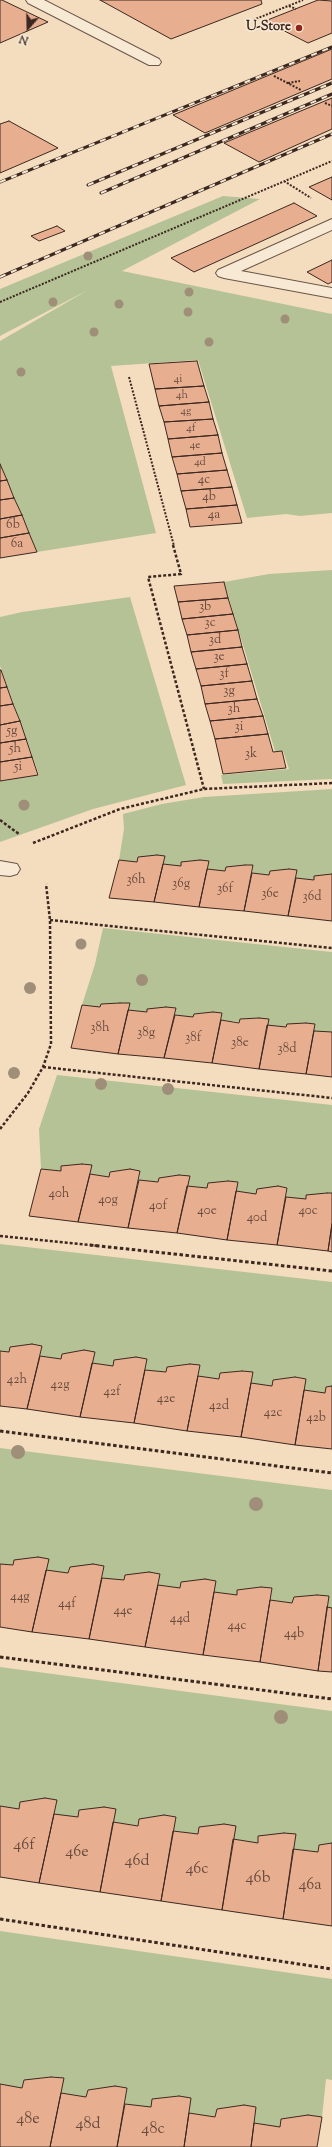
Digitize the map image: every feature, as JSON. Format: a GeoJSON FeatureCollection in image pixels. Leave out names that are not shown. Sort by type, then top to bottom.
{"type":"FeatureCollection","features":[{"type":"Feature","properties":{"kind":"lane"},"geometry":{"type":"LineString","coordinates":[[33,0],[154,62]]}},
{"type":"Feature","properties":{"kind":"lane"},"geometry":{"type":"LineString","coordinates":[[332,224],[224,273],[332,293]]}},
{"type":"Feature","properties":{"kind":"path"},"geometry":{"type":"LineString","coordinates":[[253,20],[302,0]]}},
{"type":"Feature","properties":{"kind":"path"},"geometry":{"type":"LineString","coordinates":[[289,6],[296,9]]}},
{"type":"Feature","properties":{"kind":"path"},"geometry":{"type":"LineString","coordinates":[[274,76],[301,90]]}},
{"type":"Feature","properties":{"kind":"path"},"geometry":{"type":"LineString","coordinates":[[288,83],[300,81]]}},
{"type":"Feature","properties":{"kind":"path"},"geometry":{"type":"LineString","coordinates":[[325,103],[332,106]]}},
{"type":"Feature","properties":{"kind":"path"},"geometry":{"type":"LineString","coordinates":[[0,302],[332,161]]}},
{"type":"Feature","properties":{"kind":"path"},"geometry":{"type":"LineString","coordinates":[[129,377],[181,574],[148,577],[204,790]]}},
{"type":"Feature","properties":{"kind":"path"},"geometry":{"type":"LineString","coordinates":[[32,843],[120,809],[204,790],[332,783]]}},
{"type":"Feature","properties":{"kind":"path"},"geometry":{"type":"LineString","coordinates":[[0,1129],[28,1093],[43,1067],[51,1044],[50,920],[45,873],[5,868]]}},
{"type":"Feature","properties":{"kind":"path"},"geometry":{"type":"LineString","coordinates":[[50,920],[332,948]]}},
{"type":"Feature","properties":{"kind":"path"},"geometry":{"type":"LineString","coordinates":[[43,1067],[332,1098]]}},
{"type":"Feature","properties":{"kind":"path"},"geometry":{"type":"LineString","coordinates":[[0,1236],[332,1271]]}},
{"type":"Feature","properties":{"kind":"path"},"geometry":{"type":"LineString","coordinates":[[0,1431],[332,1473]]}},
{"type":"Feature","properties":{"kind":"path"},"geometry":{"type":"LineString","coordinates":[[0,1657],[332,1699]]}},
{"type":"Feature","properties":{"kind":"path"},"geometry":{"type":"LineString","coordinates":[[0,1919],[332,1969]]}},
{"type":"Feature","properties":{"kind":"green space"},"geometry":{"type":"Polygon","coordinates":[[[223,196],[260,199],[122,271],[332,314],[332,513],[300,516],[286,514],[247,518],[198,360],[111,366],[156,533],[37,552],[0,464],[0,341],[88,290],[0,336],[0,289],[223,196]]]}},
{"type":"Feature","properties":{"kind":"green space"},"geometry":{"type":"Polygon","coordinates":[[[332,570],[332,779],[223,784],[221,775],[289,769],[283,751],[275,751],[224,582],[269,574],[332,570]]]}},
{"type":"Feature","properties":{"kind":"green space"},"geometry":{"type":"Polygon","coordinates":[[[130,597],[186,785],[93,809],[0,842],[0,781],[39,775],[0,666],[0,617],[22,612],[130,597]]]}},
{"type":"Feature","properties":{"kind":"green space"},"geometry":{"type":"Polygon","coordinates":[[[332,789],[332,874],[315,876],[314,880],[296,878],[297,870],[289,869],[270,871],[269,875],[252,873],[253,866],[245,865],[226,867],[225,871],[207,869],[209,861],[182,862],[181,866],[163,864],[165,856],[157,855],[138,857],[137,862],[119,860],[124,829],[123,814],[162,804],[204,797],[332,789]]]}},
{"type":"Feature","properties":{"kind":"green space"},"geometry":{"type":"Polygon","coordinates":[[[103,928],[332,952],[332,1032],[314,1031],[315,1024],[306,1023],[287,1024],[286,1027],[267,1025],[269,1019],[240,1019],[239,1022],[221,1020],[222,1013],[213,1012],[194,1014],[193,1017],[175,1015],[176,1008],[166,1007],[148,1009],[147,1012],[128,1010],[129,1003],[101,1004],[100,1007],[82,1005],[95,964],[103,928]]]}},
{"type":"Feature","properties":{"kind":"green space"},"geometry":{"type":"Polygon","coordinates":[[[57,1075],[332,1105],[332,1193],[306,1195],[306,1199],[286,1197],[287,1188],[278,1186],[256,1194],[236,1191],[238,1182],[228,1181],[208,1183],[207,1188],[187,1186],[179,1175],[159,1178],[158,1182],[139,1180],[140,1171],[131,1169],[110,1172],[109,1177],[90,1174],[62,1166],[61,1171],[41,1169],[39,1129],[57,1075]]]}},
{"type":"Feature","properties":{"kind":"green space"},"geometry":{"type":"Polygon","coordinates":[[[0,1244],[332,1282],[332,1386],[326,1387],[325,1393],[304,1390],[306,1379],[296,1377],[273,1380],[272,1386],[251,1383],[253,1372],[242,1371],[220,1373],[219,1379],[198,1376],[200,1365],[190,1364],[167,1367],[166,1372],[145,1370],[147,1359],[137,1357],[115,1360],[113,1366],[92,1363],[85,1350],[62,1354],[61,1359],[40,1356],[42,1346],[32,1344],[10,1347],[9,1352],[0,1351],[0,1244]]]}},
{"type":"Feature","properties":{"kind":"green space"},"geometry":{"type":"Polygon","coordinates":[[[0,1448],[332,1490],[332,1608],[327,1607],[328,1596],[317,1595],[294,1597],[292,1603],[270,1600],[272,1588],[261,1587],[237,1590],[237,1595],[214,1592],[181,1582],[180,1588],[102,1578],[104,1566],[93,1565],[70,1567],[68,1573],[46,1570],[14,1560],[13,1565],[0,1564],[0,1448]]]}},
{"type":"Feature","properties":{"kind":"green space"},"geometry":{"type":"Polygon","coordinates":[[[0,1667],[332,1711],[332,1843],[319,1845],[318,1852],[293,1849],[296,1834],[258,1837],[258,1843],[233,1839],[224,1824],[199,1827],[198,1834],[173,1831],[176,1817],[164,1815],[139,1819],[138,1826],[113,1822],[116,1809],[104,1807],[79,1810],[78,1817],[54,1814],[57,1800],[45,1798],[20,1802],[19,1809],[0,1806],[0,1667]]]}},
{"type":"Feature","properties":{"kind":"green space"},"geometry":{"type":"Polygon","coordinates":[[[0,1931],[332,1979],[332,2080],[326,2079],[322,2117],[308,2115],[281,2119],[280,2127],[254,2123],[256,2107],[244,2105],[217,2109],[215,2117],[189,2113],[191,2098],[179,2096],[152,2099],[151,2107],[125,2104],[127,2088],[115,2086],[88,2090],[86,2097],[61,2093],[63,2078],[51,2077],[24,2080],[22,2088],[0,2084],[0,1931]]]}},
{"type":"Feature","properties":{"kind":"building"},"geometry":{"type":"Polygon","coordinates":[[[0,0],[2,0],[48,22],[0,43],[0,0]]]}},
{"type":"Feature","properties":{"kind":"building"},"geometry":{"type":"Polygon","coordinates":[[[100,0],[261,0],[262,4],[171,39],[100,0]]]}},
{"type":"Feature","properties":{"kind":"building"},"geometry":{"type":"Polygon","coordinates":[[[318,0],[332,1],[332,33],[308,43],[265,21],[318,0]]]}},
{"type":"Feature","properties":{"kind":"building"},"geometry":{"type":"Polygon","coordinates":[[[332,49],[332,79],[205,133],[173,115],[332,49]]]}},
{"type":"Feature","properties":{"kind":"building"},"geometry":{"type":"Polygon","coordinates":[[[332,98],[332,129],[259,162],[224,143],[332,98]]]}},
{"type":"Feature","properties":{"kind":"building"},"geometry":{"type":"Polygon","coordinates":[[[9,121],[58,148],[0,173],[0,124],[9,121]]]}},
{"type":"Feature","properties":{"kind":"building"},"geometry":{"type":"Polygon","coordinates":[[[332,177],[332,200],[309,187],[332,177]]]}},
{"type":"Feature","properties":{"kind":"building"},"geometry":{"type":"Polygon","coordinates":[[[294,203],[317,216],[194,272],[171,258],[294,203]]]}},
{"type":"Feature","properties":{"kind":"building"},"geometry":{"type":"Polygon","coordinates":[[[57,226],[65,231],[39,241],[31,236],[57,226]]]}},
{"type":"Feature","properties":{"kind":"building"},"geometry":{"type":"Polygon","coordinates":[[[332,260],[332,282],[328,284],[307,272],[332,260]]]}},
{"type":"Feature","properties":{"kind":"building"},"geometry":{"type":"Polygon","coordinates":[[[197,361],[204,386],[155,389],[149,364],[197,361]]]}},
{"type":"Feature","properties":{"kind":"building"},"geometry":{"type":"Polygon","coordinates":[[[204,386],[209,402],[159,406],[155,389],[204,386]]]}},
{"type":"Feature","properties":{"kind":"building"},"geometry":{"type":"Polygon","coordinates":[[[209,402],[213,419],[164,422],[159,406],[209,402]]]}},
{"type":"Feature","properties":{"kind":"building"},"geometry":{"type":"Polygon","coordinates":[[[213,419],[218,435],[168,439],[164,422],[213,419]]]}},
{"type":"Feature","properties":{"kind":"building"},"geometry":{"type":"Polygon","coordinates":[[[218,435],[222,453],[172,457],[168,439],[218,435]]]}},
{"type":"Feature","properties":{"kind":"building"},"geometry":{"type":"Polygon","coordinates":[[[222,453],[227,470],[177,474],[172,457],[222,453]]]}},
{"type":"Feature","properties":{"kind":"building"},"geometry":{"type":"Polygon","coordinates":[[[0,464],[7,480],[0,481],[0,464]]]}},
{"type":"Feature","properties":{"kind":"building"},"geometry":{"type":"Polygon","coordinates":[[[227,470],[232,487],[181,491],[177,474],[227,470]]]}},
{"type":"Feature","properties":{"kind":"building"},"geometry":{"type":"Polygon","coordinates":[[[7,480],[14,498],[0,500],[0,481],[7,480]]]}},
{"type":"Feature","properties":{"kind":"building"},"geometry":{"type":"Polygon","coordinates":[[[232,487],[237,505],[186,509],[181,491],[232,487]]]}},
{"type":"Feature","properties":{"kind":"building"},"geometry":{"type":"Polygon","coordinates":[[[14,498],[22,515],[0,519],[0,500],[14,498]]]}},
{"type":"Feature","properties":{"kind":"building"},"geometry":{"type":"Polygon","coordinates":[[[237,505],[242,523],[190,527],[186,509],[237,505]]]}},
{"type":"Feature","properties":{"kind":"building"},"geometry":{"type":"Polygon","coordinates":[[[22,515],[29,533],[0,538],[0,519],[22,515]]]}},
{"type":"Feature","properties":{"kind":"building"},"geometry":{"type":"Polygon","coordinates":[[[29,533],[37,552],[0,558],[0,538],[29,533]]]}},
{"type":"Feature","properties":{"kind":"building"},"geometry":{"type":"Polygon","coordinates":[[[224,582],[228,598],[178,602],[174,586],[224,582]]]}},
{"type":"Feature","properties":{"kind":"building"},"geometry":{"type":"Polygon","coordinates":[[[228,598],[233,614],[182,619],[178,602],[228,598]]]}},
{"type":"Feature","properties":{"kind":"building"},"geometry":{"type":"Polygon","coordinates":[[[233,614],[238,630],[187,635],[182,619],[233,614]]]}},
{"type":"Feature","properties":{"kind":"building"},"geometry":{"type":"Polygon","coordinates":[[[238,630],[242,647],[191,652],[187,635],[238,630]]]}},
{"type":"Feature","properties":{"kind":"building"},"geometry":{"type":"Polygon","coordinates":[[[242,647],[247,664],[196,669],[191,652],[242,647]]]}},
{"type":"Feature","properties":{"kind":"building"},"geometry":{"type":"Polygon","coordinates":[[[247,664],[252,681],[201,686],[196,669],[247,664]]]}},
{"type":"Feature","properties":{"kind":"building"},"geometry":{"type":"Polygon","coordinates":[[[1,670],[7,687],[0,688],[1,670]]]}},
{"type":"Feature","properties":{"kind":"building"},"geometry":{"type":"Polygon","coordinates":[[[252,681],[257,699],[205,704],[201,686],[252,681]]]}},
{"type":"Feature","properties":{"kind":"building"},"geometry":{"type":"Polygon","coordinates":[[[7,687],[13,704],[0,706],[0,688],[7,687]]]}},
{"type":"Feature","properties":{"kind":"building"},"geometry":{"type":"Polygon","coordinates":[[[257,699],[263,716],[210,721],[205,704],[257,699]]]}},
{"type":"Feature","properties":{"kind":"building"},"geometry":{"type":"Polygon","coordinates":[[[13,704],[20,721],[0,725],[0,706],[13,704]]]}},
{"type":"Feature","properties":{"kind":"building"},"geometry":{"type":"Polygon","coordinates":[[[263,716],[268,734],[215,739],[210,721],[263,716]]]}},
{"type":"Feature","properties":{"kind":"building"},"geometry":{"type":"Polygon","coordinates":[[[20,721],[26,739],[0,743],[0,725],[20,721]]]}},
{"type":"Feature","properties":{"kind":"building"},"geometry":{"type":"Polygon","coordinates":[[[268,734],[273,752],[282,751],[286,768],[223,774],[215,739],[268,734]]]}},
{"type":"Feature","properties":{"kind":"building"},"geometry":{"type":"Polygon","coordinates":[[[26,739],[32,757],[0,762],[0,743],[26,739]]]}},
{"type":"Feature","properties":{"kind":"building"},"geometry":{"type":"Polygon","coordinates":[[[32,757],[38,775],[0,781],[0,762],[32,757]]]}},
{"type":"Feature","properties":{"kind":"building"},"geometry":{"type":"Polygon","coordinates":[[[157,855],[165,856],[154,902],[109,898],[119,860],[137,862],[138,857],[157,855]]]}},
{"type":"Feature","properties":{"kind":"building"},"geometry":{"type":"Polygon","coordinates":[[[200,860],[209,861],[199,907],[154,902],[163,864],[181,866],[181,862],[200,860]]]}},
{"type":"Feature","properties":{"kind":"building"},"geometry":{"type":"Polygon","coordinates":[[[253,865],[244,911],[199,907],[207,869],[225,871],[226,867],[253,865]]]}},
{"type":"Feature","properties":{"kind":"building"},"geometry":{"type":"Polygon","coordinates":[[[289,869],[297,870],[288,916],[244,911],[252,873],[269,875],[270,871],[289,869]]]}},
{"type":"Feature","properties":{"kind":"building"},"geometry":{"type":"Polygon","coordinates":[[[332,874],[332,921],[288,916],[296,878],[314,880],[314,876],[332,874]]]}},
{"type":"Feature","properties":{"kind":"building"},"geometry":{"type":"Polygon","coordinates":[[[130,1003],[118,1054],[71,1048],[82,1005],[100,1007],[101,1004],[130,1003]]]}},
{"type":"Feature","properties":{"kind":"building"},"geometry":{"type":"Polygon","coordinates":[[[166,1007],[176,1008],[164,1058],[118,1054],[128,1010],[147,1012],[147,1009],[166,1007]]]}},
{"type":"Feature","properties":{"kind":"building"},"geometry":{"type":"Polygon","coordinates":[[[213,1012],[222,1013],[212,1063],[164,1058],[175,1015],[193,1017],[194,1014],[213,1012]]]}},
{"type":"Feature","properties":{"kind":"building"},"geometry":{"type":"Polygon","coordinates":[[[240,1019],[269,1019],[259,1069],[212,1063],[221,1020],[239,1023],[240,1019]]]}},
{"type":"Feature","properties":{"kind":"building"},"geometry":{"type":"Polygon","coordinates":[[[287,1024],[315,1024],[306,1074],[259,1069],[267,1025],[286,1027],[287,1024]]]}},
{"type":"Feature","properties":{"kind":"building"},"geometry":{"type":"Polygon","coordinates":[[[314,1031],[332,1032],[332,1077],[306,1074],[314,1031]]]}},
{"type":"Feature","properties":{"kind":"building"},"geometry":{"type":"Polygon","coordinates":[[[82,1164],[92,1165],[78,1222],[29,1216],[41,1169],[61,1171],[61,1166],[82,1164]]]}},
{"type":"Feature","properties":{"kind":"building"},"geometry":{"type":"Polygon","coordinates":[[[130,1169],[140,1171],[128,1228],[78,1222],[90,1174],[109,1177],[110,1172],[130,1169]]]}},
{"type":"Feature","properties":{"kind":"building"},"geometry":{"type":"Polygon","coordinates":[[[179,1175],[190,1176],[177,1233],[128,1228],[139,1180],[158,1182],[159,1178],[179,1175]]]}},
{"type":"Feature","properties":{"kind":"building"},"geometry":{"type":"Polygon","coordinates":[[[228,1181],[238,1182],[227,1240],[177,1233],[187,1186],[207,1188],[208,1183],[228,1181]]]}},
{"type":"Feature","properties":{"kind":"building"},"geometry":{"type":"Polygon","coordinates":[[[278,1186],[287,1188],[277,1245],[227,1240],[236,1191],[256,1194],[257,1189],[278,1186]]]}},
{"type":"Feature","properties":{"kind":"building"},"geometry":{"type":"Polygon","coordinates":[[[332,1193],[332,1224],[328,1251],[277,1245],[286,1197],[306,1199],[306,1195],[332,1193]]]}},
{"type":"Feature","properties":{"kind":"building"},"geometry":{"type":"Polygon","coordinates":[[[332,1224],[332,1252],[328,1251],[332,1224]]]}},
{"type":"Feature","properties":{"kind":"building"},"geometry":{"type":"Polygon","coordinates":[[[32,1344],[42,1346],[27,1409],[0,1406],[0,1351],[9,1352],[10,1347],[32,1344]]]}},
{"type":"Feature","properties":{"kind":"building"},"geometry":{"type":"Polygon","coordinates":[[[84,1350],[95,1352],[80,1417],[27,1409],[40,1356],[61,1359],[62,1354],[84,1350]]]}},
{"type":"Feature","properties":{"kind":"building"},"geometry":{"type":"Polygon","coordinates":[[[136,1357],[147,1359],[134,1423],[80,1417],[92,1363],[113,1366],[114,1360],[136,1357]]]}},
{"type":"Feature","properties":{"kind":"building"},"geometry":{"type":"Polygon","coordinates":[[[190,1364],[200,1365],[187,1431],[134,1423],[145,1370],[166,1372],[167,1367],[190,1364]]]}},
{"type":"Feature","properties":{"kind":"building"},"geometry":{"type":"Polygon","coordinates":[[[242,1371],[253,1372],[241,1437],[187,1431],[198,1376],[219,1379],[220,1373],[242,1371]]]}},
{"type":"Feature","properties":{"kind":"building"},"geometry":{"type":"Polygon","coordinates":[[[295,1377],[306,1379],[295,1445],[241,1437],[251,1383],[272,1386],[273,1380],[295,1377]]]}},
{"type":"Feature","properties":{"kind":"building"},"geometry":{"type":"Polygon","coordinates":[[[332,1386],[332,1449],[295,1445],[304,1390],[325,1393],[326,1387],[332,1386]]]}},
{"type":"Feature","properties":{"kind":"building"},"geometry":{"type":"Polygon","coordinates":[[[38,1557],[49,1559],[32,1632],[0,1627],[0,1564],[13,1565],[14,1560],[38,1557]]]}},
{"type":"Feature","properties":{"kind":"building"},"geometry":{"type":"Polygon","coordinates":[[[93,1564],[104,1566],[89,1639],[32,1632],[46,1570],[68,1573],[70,1567],[93,1564]]]}},
{"type":"Feature","properties":{"kind":"building"},"geometry":{"type":"Polygon","coordinates":[[[149,1572],[160,1574],[145,1647],[89,1639],[102,1578],[124,1580],[125,1575],[149,1572]]]}},
{"type":"Feature","properties":{"kind":"building"},"geometry":{"type":"Polygon","coordinates":[[[205,1579],[216,1581],[203,1655],[145,1647],[158,1585],[180,1588],[181,1582],[205,1579]]]}},
{"type":"Feature","properties":{"kind":"building"},"geometry":{"type":"Polygon","coordinates":[[[261,1587],[272,1588],[260,1662],[203,1655],[214,1592],[237,1595],[237,1590],[261,1587]]]}},
{"type":"Feature","properties":{"kind":"building"},"geometry":{"type":"Polygon","coordinates":[[[317,1595],[329,1596],[318,1671],[260,1662],[270,1600],[292,1603],[294,1597],[317,1595]]]}},
{"type":"Feature","properties":{"kind":"building"},"geometry":{"type":"Polygon","coordinates":[[[327,1607],[332,1608],[332,1672],[318,1671],[327,1607]]]}},
{"type":"Feature","properties":{"kind":"building"},"geometry":{"type":"Polygon","coordinates":[[[45,1798],[57,1800],[39,1883],[0,1877],[0,1806],[19,1809],[20,1802],[45,1798]]]}},
{"type":"Feature","properties":{"kind":"building"},"geometry":{"type":"Polygon","coordinates":[[[104,1807],[116,1809],[100,1892],[39,1883],[54,1814],[78,1817],[79,1810],[104,1807]]]}},
{"type":"Feature","properties":{"kind":"building"},"geometry":{"type":"Polygon","coordinates":[[[164,1815],[176,1817],[161,1901],[100,1892],[113,1822],[138,1826],[139,1819],[164,1815]]]}},
{"type":"Feature","properties":{"kind":"building"},"geometry":{"type":"Polygon","coordinates":[[[224,1824],[236,1826],[222,1910],[161,1901],[173,1831],[198,1834],[199,1827],[224,1824]]]}},
{"type":"Feature","properties":{"kind":"building"},"geometry":{"type":"Polygon","coordinates":[[[284,1833],[296,1834],[283,1919],[222,1910],[233,1839],[258,1843],[258,1836],[284,1833]]]}},
{"type":"Feature","properties":{"kind":"building"},"geometry":{"type":"Polygon","coordinates":[[[332,1843],[332,1926],[283,1919],[293,1849],[318,1852],[319,1845],[332,1843]]]}},
{"type":"Feature","properties":{"kind":"building"},"geometry":{"type":"Polygon","coordinates":[[[51,2077],[64,2078],[50,2147],[0,2147],[0,2084],[22,2088],[24,2080],[51,2077]]]}},
{"type":"Feature","properties":{"kind":"building"},"geometry":{"type":"Polygon","coordinates":[[[115,2086],[127,2088],[117,2147],[50,2147],[61,2093],[86,2097],[88,2090],[115,2086]]]}},
{"type":"Feature","properties":{"kind":"building"},"geometry":{"type":"Polygon","coordinates":[[[179,2096],[191,2098],[184,2147],[117,2147],[125,2104],[151,2107],[152,2099],[179,2096]]]}},
{"type":"Feature","properties":{"kind":"building"},"geometry":{"type":"Polygon","coordinates":[[[244,2105],[256,2107],[251,2147],[184,2147],[189,2113],[215,2117],[217,2109],[244,2105]]]}},
{"type":"Feature","properties":{"kind":"building"},"geometry":{"type":"Polygon","coordinates":[[[308,2115],[322,2117],[317,2147],[251,2147],[254,2123],[280,2127],[281,2119],[308,2115]]]}},
{"type":"Feature","properties":{"kind":"railway"},"geometry":{"type":"LineString","coordinates":[[0,182],[332,47]]}},
{"type":"Feature","properties":{"kind":"railway"},"geometry":{"type":"LineString","coordinates":[[88,185],[332,83]]}},
{"type":"Feature","properties":{"kind":"railway"},"geometry":{"type":"LineString","coordinates":[[101,193],[332,94]]}},
{"type":"Feature","properties":{"kind":"railway"},"geometry":{"type":"LineString","coordinates":[[0,277],[332,134]]}},
{"type":"Feature","properties":{"kind":"place","name":"U-Store"},"geometry":{"type":"Point","coordinates":[299,28]}}]}
